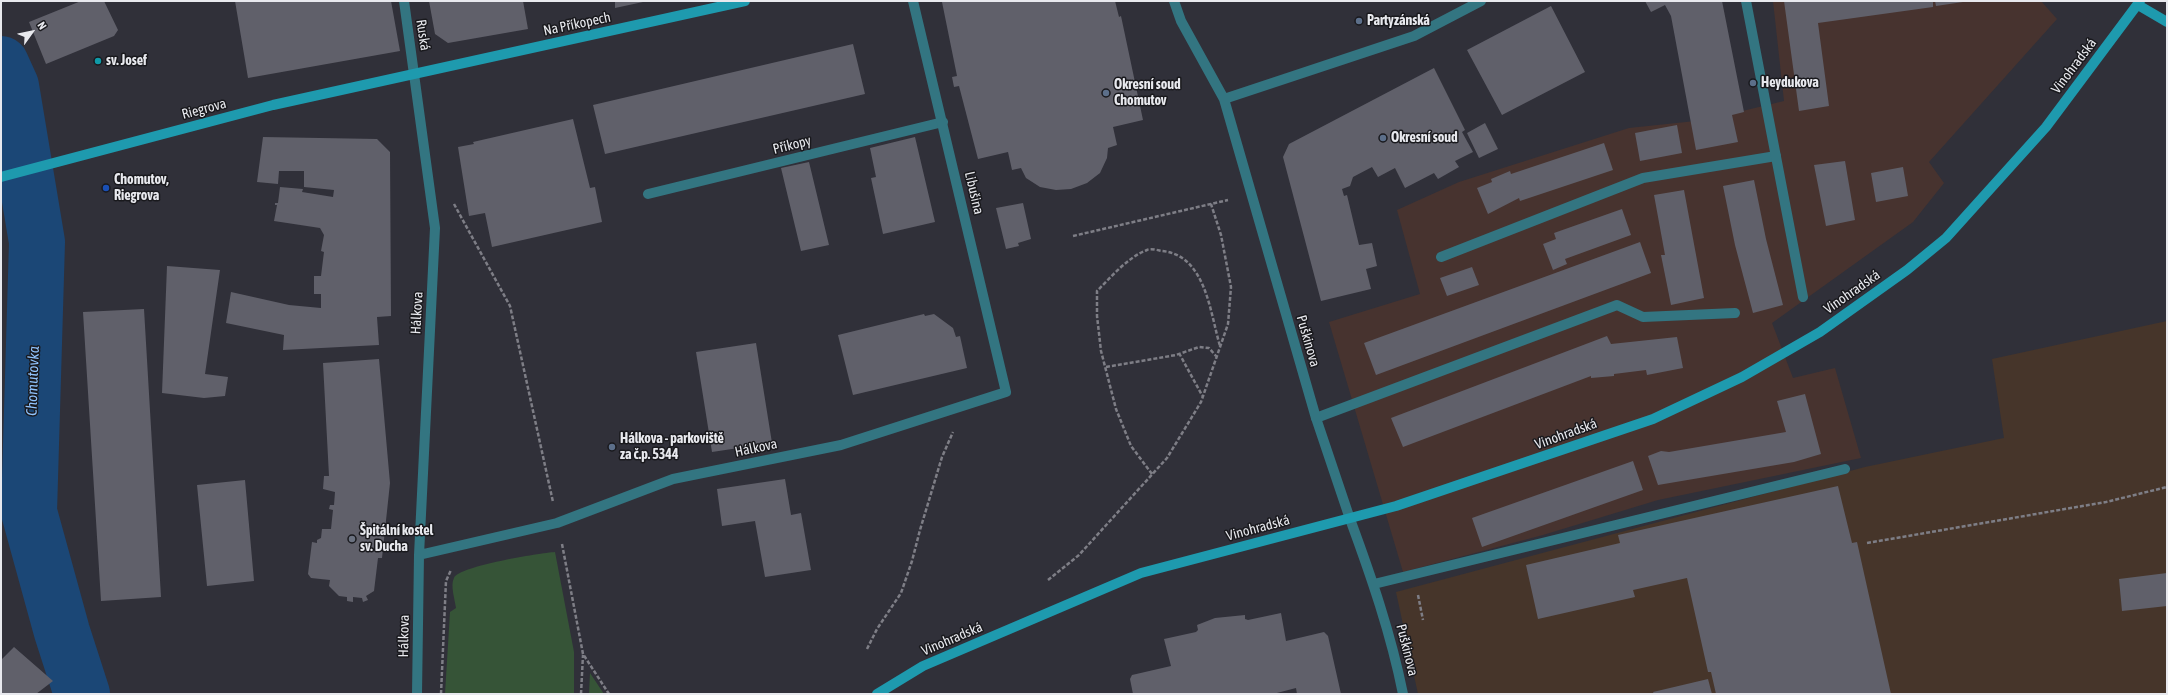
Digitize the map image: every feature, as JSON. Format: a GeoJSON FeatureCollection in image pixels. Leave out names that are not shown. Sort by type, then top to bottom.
{"type":"FeatureCollection","features":[{"type":"Feature","properties":{"kind":"street","name":"Ruská"},"geometry":{"type":"LineString","coordinates":[[404,1],[415,74]]}},
{"type":"Feature","properties":{"kind":"street","name":"Na Příkopech"},"geometry":{"type":"LineString","coordinates":[[415,74],[745,1]]}},
{"type":"Feature","properties":{"kind":"street","name":"Libušina"},"geometry":{"type":"LineString","coordinates":[[913,1],[1006,392]]}},
{"type":"Feature","properties":{"kind":"street","name":"Puškinova"},"geometry":{"type":"LineString","coordinates":[[1174,1],[1181,20],[1224,99],[1316,418],[1350,519],[1374,584],[1397,665],[1403,694]]}},
{"type":"Feature","properties":{"kind":"street"},"geometry":{"type":"LineString","coordinates":[[1224,99],[1414,36],[1481,1]]}},
{"type":"Feature","properties":{"kind":"street"},"geometry":{"type":"LineString","coordinates":[[1746,1],[1803,297]]}},
{"type":"Feature","properties":{"kind":"street"},"geometry":{"type":"LineString","coordinates":[[2139,3],[2167,22]]}},
{"type":"Feature","properties":{"kind":"street","name":"Vinohradská"},"geometry":{"type":"LineString","coordinates":[[877,694],[924,666],[1141,573],[1396,506],[1522,465],[1652,419],[1742,377],[1820,332],[1907,270],[1946,238],[2046,127],[2139,3]]}},
{"type":"Feature","properties":{"kind":"street","name":"Riegrova"},"geometry":{"type":"LineString","coordinates":[[1,177],[273,105],[415,74]]}},
{"type":"Feature","properties":{"kind":"street","name":"Hálkova"},"geometry":{"type":"LineString","coordinates":[[415,74],[435,228],[419,555],[417,694]]}},
{"type":"Feature","properties":{"kind":"street","name":"Příkopy"},"geometry":{"type":"LineString","coordinates":[[648,194],[942,122]]}},
{"type":"Feature","properties":{"kind":"street"},"geometry":{"type":"LineString","coordinates":[[1441,257],[1644,178],[1776,156]]}},
{"type":"Feature","properties":{"kind":"street"},"geometry":{"type":"LineString","coordinates":[[1316,418],[1617,306],[1643,317],[1735,313]]}},
{"type":"Feature","properties":{"kind":"street","name":"Hálkova"},"geometry":{"type":"LineString","coordinates":[[419,555],[557,523],[673,479],[841,445],[1006,392]]}},
{"type":"Feature","properties":{"kind":"street"},"geometry":{"type":"LineString","coordinates":[[1374,584],[1845,469]]}},
{"type":"Feature","properties":{"kind":"path"},"geometry":{"type":"LineString","coordinates":[[1073,236],[1228,200]]}},
{"type":"Feature","properties":{"kind":"path"},"geometry":{"type":"LineString","coordinates":[[454,203],[510,306],[557,523],[583,654],[581,694]]}},
{"type":"Feature","properties":{"kind":"path"},"geometry":{"type":"LineString","coordinates":[[1048,580],[1079,555],[1167,458],[1203,397],[1228,324],[1232,286],[1221,235],[1211,204]]}},
{"type":"Feature","properties":{"kind":"path"},"geometry":{"type":"LineString","coordinates":[[1152,474],[1131,446],[1116,409],[1101,351],[1097,316],[1097,291],[1131,260],[1147,249],[1170,251],[1184,259],[1194,270],[1205,288],[1220,346]]}},
{"type":"Feature","properties":{"kind":"path"},"geometry":{"type":"LineString","coordinates":[[1106,367],[1179,353],[1198,347],[1209,348],[1216,356]]}},
{"type":"Feature","properties":{"kind":"path"},"geometry":{"type":"LineString","coordinates":[[1179,353],[1203,397]]}},
{"type":"Feature","properties":{"kind":"path"},"geometry":{"type":"LineString","coordinates":[[867,649],[887,612],[901,593],[949,439],[969,404]]}},
{"type":"Feature","properties":{"kind":"path"},"geometry":{"type":"LineString","coordinates":[[1867,543],[2106,502],[2167,487]]}},
{"type":"Feature","properties":{"kind":"path"},"geometry":{"type":"LineString","coordinates":[[441,694],[446,581],[451,569],[456,567]]}},
{"type":"Feature","properties":{"kind":"path"},"geometry":{"type":"LineString","coordinates":[[583,654],[609,694]]}},
{"type":"Feature","properties":{"kind":"shaded area"},"geometry":{"type":"Polygon","coordinates":[[[1773,1],[2041,1],[2057,19],[1929,162],[1944,183],[1913,222],[1772,323],[1793,378],[1835,368],[1861,458],[1658,500],[1543,535],[1403,572],[1329,322],[1420,294],[1397,210],[1459,182],[1629,128],[1705,120],[1784,101],[1773,1]]]}},
{"type":"Feature","properties":{"kind":"shaded area"},"geometry":{"type":"Polygon","coordinates":[[[2167,321],[2167,694],[1418,694],[1396,592],[1865,467],[2004,438],[1992,359],[2167,321]]]}},
{"type":"Feature","properties":{"kind":"green space"},"geometry":{"type":"Polygon","coordinates":[[[555,552],[574,652],[574,694],[445,694],[450,612],[456,608],[453,588],[454,578],[459,573],[484,565],[555,552]]]}},
{"type":"Feature","properties":{"kind":"green space"},"geometry":{"type":"Polygon","coordinates":[[[590,673],[604,694],[589,694],[590,673]]]}},
{"type":"Feature","properties":{"kind":"building"},"geometry":{"type":"Polygon","coordinates":[[[81,1],[104,1],[118,30],[114,36],[46,64],[29,22],[81,1]]]}},
{"type":"Feature","properties":{"kind":"building"},"geometry":{"type":"Polygon","coordinates":[[[235,1],[391,1],[400,51],[248,78],[235,1]]]}},
{"type":"Feature","properties":{"kind":"building"},"geometry":{"type":"Polygon","coordinates":[[[429,1],[523,1],[528,29],[448,43],[435,34],[429,1]]]}},
{"type":"Feature","properties":{"kind":"building"},"geometry":{"type":"Polygon","coordinates":[[[615,1],[643,1],[643,2],[615,8],[615,1]]]}},
{"type":"Feature","properties":{"kind":"building","name":"Okresní soud Chomutov"},"geometry":{"type":"Polygon","coordinates":[[[1115,1],[1119,17],[1121,16],[1143,120],[1113,127],[1117,145],[1108,148],[1107,158],[1100,173],[1087,183],[1071,189],[1056,190],[1040,187],[1026,178],[1021,168],[1012,170],[1008,152],[978,159],[959,86],[954,87],[952,77],[957,76],[942,2],[1115,1]]]}},
{"type":"Feature","properties":{"kind":"building"},"geometry":{"type":"Polygon","coordinates":[[[1645,1],[1722,1],[1744,112],[1732,115],[1738,142],[1696,150],[1671,16],[1665,5],[1651,12],[1645,1]]]}},
{"type":"Feature","properties":{"kind":"building"},"geometry":{"type":"Polygon","coordinates":[[[1784,1],[1933,1],[1933,7],[1818,23],[1829,106],[1799,111],[1784,1]]]}},
{"type":"Feature","properties":{"kind":"building"},"geometry":{"type":"Polygon","coordinates":[[[1935,1],[1963,1],[1963,2],[1936,6],[1935,1]]]}},
{"type":"Feature","properties":{"kind":"building"},"geometry":{"type":"Polygon","coordinates":[[[1551,6],[1585,72],[1502,115],[1467,50],[1551,6]]]}},
{"type":"Feature","properties":{"kind":"building"},"geometry":{"type":"Polygon","coordinates":[[[853,44],[865,94],[605,154],[593,105],[853,44]]]}},
{"type":"Feature","properties":{"kind":"building","name":"Okresní soud"},"geometry":{"type":"Polygon","coordinates":[[[1434,68],[1465,130],[1462,132],[1473,152],[1455,161],[1459,167],[1438,179],[1434,173],[1405,188],[1395,168],[1378,177],[1372,167],[1353,177],[1350,186],[1342,189],[1344,196],[1347,195],[1359,245],[1372,243],[1377,266],[1366,269],[1371,289],[1321,301],[1283,157],[1289,144],[1434,68]]]}},
{"type":"Feature","properties":{"kind":"building"},"geometry":{"type":"Polygon","coordinates":[[[573,119],[590,188],[595,187],[602,222],[492,247],[485,213],[469,216],[458,147],[474,144],[473,142],[573,119]]]}},
{"type":"Feature","properties":{"kind":"building"},"geometry":{"type":"Polygon","coordinates":[[[1485,123],[1498,149],[1479,158],[1467,133],[1485,123]]]}},
{"type":"Feature","properties":{"kind":"building"},"geometry":{"type":"Polygon","coordinates":[[[1677,125],[1682,153],[1640,161],[1635,133],[1677,125]]]}},
{"type":"Feature","properties":{"kind":"building"},"geometry":{"type":"Polygon","coordinates":[[[263,137],[377,139],[390,152],[391,316],[377,317],[379,345],[283,350],[284,335],[226,323],[231,292],[289,305],[321,308],[321,294],[314,294],[314,276],[321,276],[324,252],[321,251],[324,235],[320,228],[274,221],[277,205],[275,205],[275,203],[278,203],[280,187],[303,189],[302,192],[333,197],[334,190],[304,187],[304,171],[279,171],[278,184],[257,182],[263,137]]]}},
{"type":"Feature","properties":{"kind":"building"},"geometry":{"type":"Polygon","coordinates":[[[915,137],[935,222],[883,234],[871,178],[876,177],[870,148],[915,137]]]}},
{"type":"Feature","properties":{"kind":"building"},"geometry":{"type":"Polygon","coordinates":[[[1604,143],[1613,170],[1520,201],[1519,198],[1488,214],[1477,188],[1492,182],[1491,179],[1510,171],[1511,174],[1604,143]]]}},
{"type":"Feature","properties":{"kind":"building"},"geometry":{"type":"Polygon","coordinates":[[[1845,161],[1855,220],[1826,226],[1814,165],[1845,161]]]}},
{"type":"Feature","properties":{"kind":"building"},"geometry":{"type":"Polygon","coordinates":[[[809,162],[829,245],[801,251],[781,168],[809,162]]]}},
{"type":"Feature","properties":{"kind":"building"},"geometry":{"type":"Polygon","coordinates":[[[1903,167],[1908,196],[1876,202],[1871,173],[1903,167]]]}},
{"type":"Feature","properties":{"kind":"building"},"geometry":{"type":"Polygon","coordinates":[[[1754,180],[1766,239],[1783,305],[1753,313],[1735,245],[1723,186],[1754,180]]]}},
{"type":"Feature","properties":{"kind":"building"},"geometry":{"type":"Polygon","coordinates":[[[1684,190],[1704,298],[1671,305],[1661,255],[1665,255],[1654,195],[1684,190]]]}},
{"type":"Feature","properties":{"kind":"building"},"geometry":{"type":"Polygon","coordinates":[[[1023,203],[1031,239],[1018,243],[1019,246],[1006,249],[996,208],[1023,203]]]}},
{"type":"Feature","properties":{"kind":"building"},"geometry":{"type":"Polygon","coordinates":[[[1622,209],[1631,235],[1565,259],[1567,264],[1553,270],[1543,244],[1556,239],[1554,233],[1622,209]]]}},
{"type":"Feature","properties":{"kind":"building"},"geometry":{"type":"Polygon","coordinates":[[[1640,242],[1651,273],[1376,375],[1364,343],[1640,242]]]}},
{"type":"Feature","properties":{"kind":"building"},"geometry":{"type":"Polygon","coordinates":[[[167,266],[220,270],[205,374],[228,377],[225,396],[204,398],[162,393],[167,266]]]}},
{"type":"Feature","properties":{"kind":"building"},"geometry":{"type":"Polygon","coordinates":[[[1472,267],[1479,285],[1447,296],[1440,278],[1472,267]]]}},
{"type":"Feature","properties":{"kind":"building"},"geometry":{"type":"Polygon","coordinates":[[[144,309],[161,597],[101,601],[83,312],[144,309]]]}},
{"type":"Feature","properties":{"kind":"building"},"geometry":{"type":"Polygon","coordinates":[[[924,314],[925,316],[934,314],[953,328],[956,337],[960,336],[967,368],[853,395],[838,335],[924,314]]]}},
{"type":"Feature","properties":{"kind":"building"},"geometry":{"type":"Polygon","coordinates":[[[1607,336],[1611,344],[1677,337],[1683,368],[1647,375],[1646,370],[1614,374],[1614,376],[1591,378],[1591,376],[1403,447],[1391,418],[1607,336]]]}},
{"type":"Feature","properties":{"kind":"building"},"geometry":{"type":"Polygon","coordinates":[[[756,343],[772,443],[712,452],[696,352],[756,343]]]}},
{"type":"Feature","properties":{"kind":"building"},"geometry":{"type":"Polygon","coordinates":[[[379,359],[390,483],[382,558],[378,558],[374,591],[366,596],[368,600],[363,602],[362,598],[353,597],[353,602],[347,601],[347,597],[339,596],[329,586],[330,580],[311,578],[308,574],[312,542],[317,543],[317,540],[321,538],[322,529],[331,529],[333,510],[329,509],[330,505],[334,505],[335,492],[323,489],[324,476],[329,476],[323,363],[379,359]]]}},
{"type":"Feature","properties":{"kind":"building"},"geometry":{"type":"Polygon","coordinates":[[[1805,394],[1821,454],[1794,462],[1658,485],[1648,456],[1661,451],[1669,452],[1786,432],[1777,401],[1805,394]]]}},
{"type":"Feature","properties":{"kind":"building"},"geometry":{"type":"Polygon","coordinates":[[[1633,461],[1643,490],[1482,547],[1472,518],[1633,461]]]}},
{"type":"Feature","properties":{"kind":"building"},"geometry":{"type":"Polygon","coordinates":[[[785,479],[791,515],[801,513],[811,570],[765,577],[755,521],[722,526],[717,489],[785,479]]]}},
{"type":"Feature","properties":{"kind":"building"},"geometry":{"type":"Polygon","coordinates":[[[245,480],[254,581],[207,586],[197,485],[245,480]]]}},
{"type":"Feature","properties":{"kind":"building"},"geometry":{"type":"Polygon","coordinates":[[[1838,486],[1852,543],[1857,542],[1891,694],[1716,694],[1711,672],[1708,672],[1687,578],[1633,590],[1635,597],[1538,619],[1526,565],[1620,543],[1618,535],[1838,486]]]}},
{"type":"Feature","properties":{"kind":"building"},"geometry":{"type":"Polygon","coordinates":[[[2167,573],[2167,606],[2122,611],[2119,579],[2167,573]]]}},
{"type":"Feature","properties":{"kind":"building"},"geometry":{"type":"Polygon","coordinates":[[[1281,613],[1286,641],[1324,632],[1328,636],[1341,694],[1297,694],[1296,688],[1273,694],[1133,694],[1130,679],[1132,675],[1171,666],[1164,639],[1196,632],[1198,630],[1197,625],[1215,618],[1245,615],[1245,619],[1248,620],[1281,613]]]}},
{"type":"Feature","properties":{"kind":"building"},"geometry":{"type":"Polygon","coordinates":[[[14,647],[53,681],[36,694],[1,694],[1,660],[14,647]]]}},
{"type":"Feature","properties":{"kind":"building"},"geometry":{"type":"Polygon","coordinates":[[[1708,679],[1712,694],[1654,694],[1653,692],[1708,679]]]}},
{"type":"Feature","properties":{"kind":"waterway","name":"Chomutovka"},"geometry":{"type":"LineString","coordinates":[[1,64],[11,86],[37,242],[29,512],[62,632],[82,694]]}},
{"type":"Feature","properties":{"kind":"place","name":"Partyzánská"},"geometry":{"type":"Point","coordinates":[1359,21]}},
{"type":"Feature","properties":{"kind":"place","name":"sv. Josef"},"geometry":{"type":"Point","coordinates":[98,61]}},
{"type":"Feature","properties":{"kind":"place","name":"Heydukova"},"geometry":{"type":"Point","coordinates":[1753,83]}},
{"type":"Feature","properties":{"kind":"place","name":"Okresní soud Chomutov"},"geometry":{"type":"Point","coordinates":[1106,93]}},
{"type":"Feature","properties":{"kind":"place","name":"Okresní soud"},"geometry":{"type":"Point","coordinates":[1383,138]}},
{"type":"Feature","properties":{"kind":"place","name":"Chomutov, Riegrova"},"geometry":{"type":"Point","coordinates":[106,188]}},
{"type":"Feature","properties":{"kind":"place","name":"Hálkova - parkoviště za č.p. 5344"},"geometry":{"type":"Point","coordinates":[612,447]}},
{"type":"Feature","properties":{"kind":"place","name":"Špitální kostel sv. Ducha"},"geometry":{"type":"Point","coordinates":[352,539]}}]}
